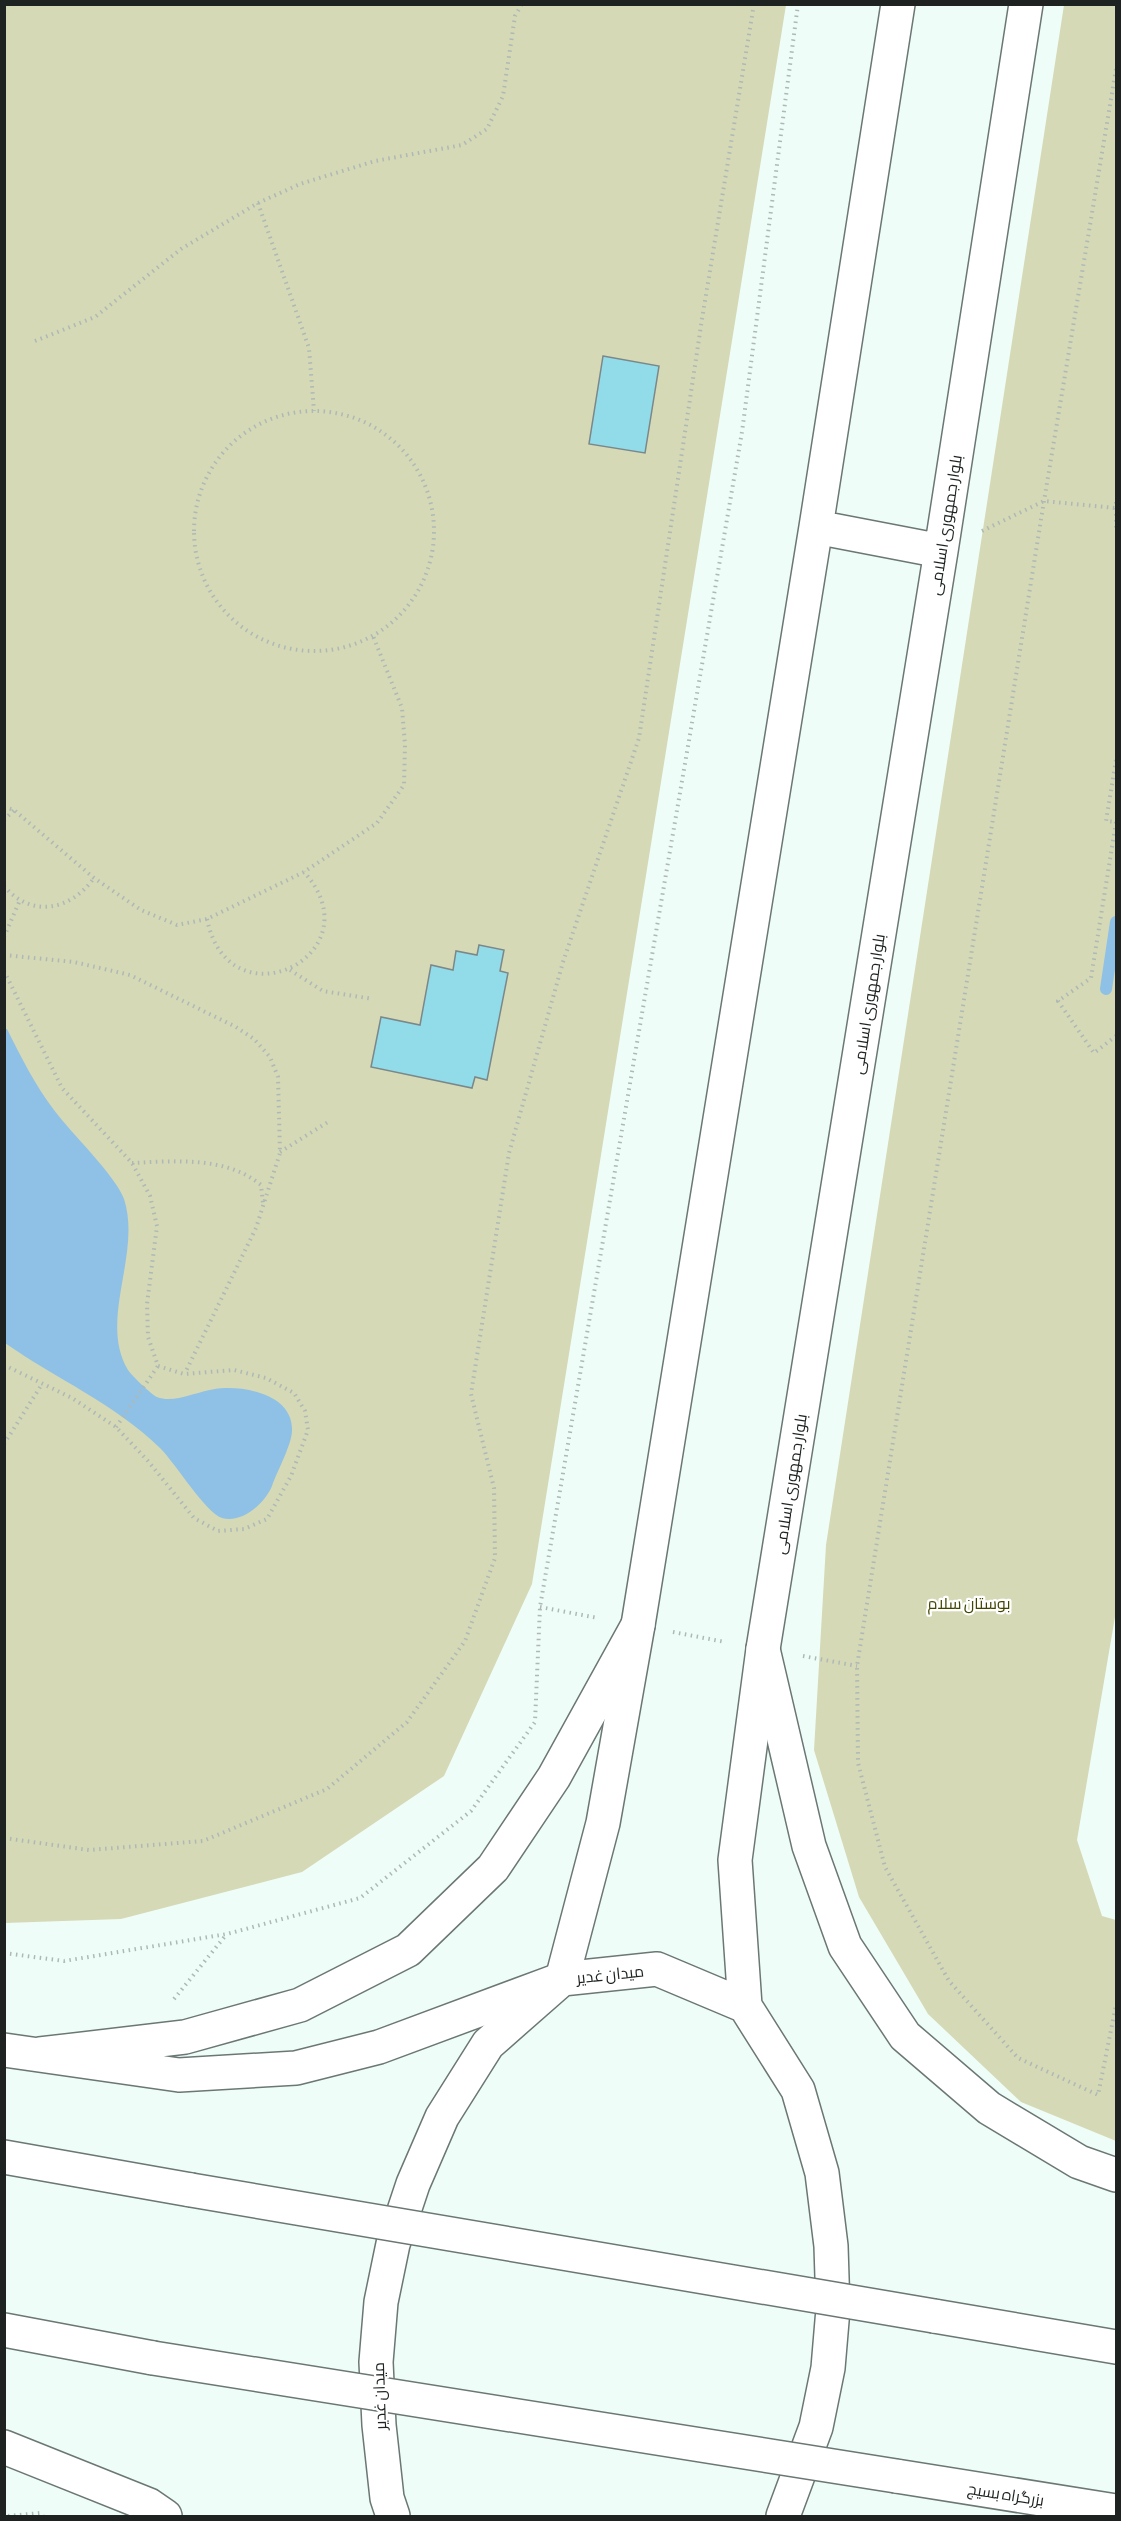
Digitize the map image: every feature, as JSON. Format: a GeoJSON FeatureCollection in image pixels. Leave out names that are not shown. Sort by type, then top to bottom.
{"type":"FeatureCollection","features":[{"type":"Feature","properties":{"kind":"main road"},"geometry":{"type":"LineString","coordinates":[[4,2050],[178,2075],[296,2068],[379,2048],[562,1979],[603,1823],[638,1626],[816,527],[898,4]]}},
{"type":"Feature","properties":{"kind":"main road","name":"بلوار جمهوری اسلامی"},"geometry":{"type":"LineString","coordinates":[[745,2006],[735,1860],[763,1649],[941,551],[1026,4]]}},
{"type":"Feature","properties":{"kind":"main road"},"geometry":{"type":"LineString","coordinates":[[816,527],[941,551]]}},
{"type":"Feature","properties":{"kind":"main road"},"geometry":{"type":"LineString","coordinates":[[40,2054],[185,2037],[300,2005],[408,1950],[494,1869],[554,1777],[638,1626]]}},
{"type":"Feature","properties":{"kind":"main road"},"geometry":{"type":"LineString","coordinates":[[763,1649],[809,1846],[845,1946],[905,2036],[989,2108],[1079,2162],[1116,2175]]}},
{"type":"Feature","properties":{"kind":"main road","name":"میدان غدیر"},"geometry":{"type":"LineString","coordinates":[[393,2517],[387,2498],[379,2426],[376,2362],[381,2302],[393,2244],[413,2184],[441,2117],[488,2044],[562,1979],[657,1969],[745,2006]]}},
{"type":"Feature","properties":{"kind":"main road"},"geometry":{"type":"LineString","coordinates":[[745,2006],[798,2090],[822,2173],[831,2246],[833,2309],[828,2368],[816,2427],[783,2517]]}},
{"type":"Feature","properties":{"kind":"main road"},"geometry":{"type":"LineString","coordinates":[[4,2157],[1116,2347]]}},
{"type":"Feature","properties":{"kind":"main road","name":"بزرگراه بسیج"},"geometry":{"type":"LineString","coordinates":[[4,2330],[153,2358],[1116,2511]]}},
{"type":"Feature","properties":{"kind":"main road"},"geometry":{"type":"LineString","coordinates":[[4,2447],[149,2505],[165,2517]]}},
{"type":"Feature","properties":{"kind":"path"},"geometry":{"type":"LineString","coordinates":[[34,341],[95,317],[181,249],[258,204],[300,184],[375,161],[462,145],[488,129],[503,96],[515,16],[522,4]]}},
{"type":"Feature","properties":{"kind":"path"},"geometry":{"type":"LineString","coordinates":[[4,1838],[89,1850],[203,1841],[327,1789],[407,1722],[465,1641],[495,1558],[494,1488],[471,1394],[509,1153],[563,962],[639,738],[702,319],[754,4]]}},
{"type":"Feature","properties":{"kind":"path"},"geometry":{"type":"LineString","coordinates":[[4,1953],[64,1961],[227,1934],[360,1898],[471,1811],[535,1722],[540,1608],[742,432],[798,4]]}},
{"type":"Feature","properties":{"kind":"path"},"geometry":{"type":"LineString","coordinates":[[1116,69],[1044,501],[857,1666],[858,1763],[885,1867],[949,1981],[1018,2058],[1098,2095],[1116,2005]]}},
{"type":"Feature","properties":{"kind":"path"},"geometry":{"type":"LineString","coordinates":[[258,204],[309,348],[314,411]]}},
{"type":"Feature","properties":{"kind":"path"},"geometry":{"type":"LineString","coordinates":[[314,411],[345,416],[374,427],[399,447],[418,472],[430,501],[434,532],[430,563],[418,592],[399,617],[374,636],[345,648],[314,651],[282,647],[253,635],[229,616],[210,591],[198,561],[194,531],[198,500],[210,471],[229,446],[254,427],[282,415],[314,411]]}},
{"type":"Feature","properties":{"kind":"path"},"geometry":{"type":"LineString","coordinates":[[941,551],[1044,501],[1115,508]]}},
{"type":"Feature","properties":{"kind":"path"},"geometry":{"type":"LineString","coordinates":[[1116,502],[1116,531]]}},
{"type":"Feature","properties":{"kind":"path"},"geometry":{"type":"LineString","coordinates":[[4,807],[14,810],[94,878],[141,910],[177,925],[207,919],[304,872],[377,823],[404,785],[405,746],[402,708],[374,636]]}},
{"type":"Feature","properties":{"kind":"path"},"geometry":{"type":"LineString","coordinates":[[1116,760],[1107,820],[1116,822],[1091,978],[1058,1001],[1094,1053],[1116,1036]]}},
{"type":"Feature","properties":{"kind":"path"},"geometry":{"type":"LineString","coordinates":[[4,820],[14,810]]}},
{"type":"Feature","properties":{"kind":"path"},"geometry":{"type":"LineString","coordinates":[[207,919],[218,950],[229,962],[258,975],[274,975],[290,970],[304,961],[315,948],[323,925],[322,900],[315,885],[304,872]]}},
{"type":"Feature","properties":{"kind":"path"},"geometry":{"type":"LineString","coordinates":[[4,886],[20,900],[36,906],[54,907],[70,902],[84,892],[94,878]]}},
{"type":"Feature","properties":{"kind":"path"},"geometry":{"type":"LineString","coordinates":[[4,937],[20,900]]}},
{"type":"Feature","properties":{"kind":"path"},"geometry":{"type":"LineString","coordinates":[[4,956],[74,962],[130,975],[236,1027],[254,1039],[270,1057],[278,1077],[279,1153],[256,1228],[184,1374]]}},
{"type":"Feature","properties":{"kind":"path"},"geometry":{"type":"LineString","coordinates":[[4,970],[62,1088],[132,1163],[150,1196],[157,1226],[147,1304],[148,1337],[158,1366]]}},
{"type":"Feature","properties":{"kind":"path"},"geometry":{"type":"LineString","coordinates":[[290,970],[323,991],[373,999]]}},
{"type":"Feature","properties":{"kind":"path"},"geometry":{"type":"LineString","coordinates":[[279,1153],[328,1122]]}},
{"type":"Feature","properties":{"kind":"path"},"geometry":{"type":"LineString","coordinates":[[132,1163],[178,1161],[225,1166],[247,1174],[261,1185],[263,1204]]}},
{"type":"Feature","properties":{"kind":"path"},"geometry":{"type":"LineString","coordinates":[[4,1365],[72,1398],[116,1427],[148,1461],[194,1518],[218,1531],[244,1529],[267,1519],[291,1476],[308,1430],[305,1411],[294,1393],[266,1378],[234,1370],[184,1374],[158,1366]]}},
{"type":"Feature","properties":{"kind":"path"},"geometry":{"type":"LineString","coordinates":[[116,1427],[158,1366]]}},
{"type":"Feature","properties":{"kind":"path"},"geometry":{"type":"LineString","coordinates":[[4,1444],[42,1383]]}},
{"type":"Feature","properties":{"kind":"path"},"geometry":{"type":"LineString","coordinates":[[540,1608],[857,1666]]}},
{"type":"Feature","properties":{"kind":"path"},"geometry":{"type":"LineString","coordinates":[[174,2000],[227,1934]]}},
{"type":"Feature","properties":{"kind":"path"},"geometry":{"type":"LineString","coordinates":[[8,2517],[40,2512],[43,2517]]}},
{"type":"Feature","properties":{"kind":"green space"},"geometry":{"type":"Polygon","coordinates":[[[4,5],[786,5],[532,1584],[444,1776],[302,1872],[121,1919],[5,1923],[4,5]]]}},
{"type":"Feature","properties":{"kind":"green space","name":"بوستان سلام"},"geometry":{"type":"Polygon","coordinates":[[[1064,5],[1116,5],[1116,1611],[1077,1840],[1102,1916],[1116,1920],[1116,2141],[1021,2102],[928,2014],[859,1897],[814,1750],[826,1545],[1064,5]]]}},
{"type":"Feature","properties":{"kind":"water"},"geometry":{"type":"Polygon","coordinates":[[[5,1029],[47,1100],[112,1179],[124,1199],[128,1220],[128,1242],[117,1330],[120,1351],[128,1370],[157,1397],[171,1399],[226,1388],[252,1391],[275,1400],[290,1418],[292,1430],[290,1443],[269,1493],[245,1515],[230,1519],[215,1514],[167,1455],[142,1432],[104,1404],[5,1343],[5,1029]]]}},
{"type":"Feature","properties":{"kind":"building"},"geometry":{"type":"Polygon","coordinates":[[[603,356],[659,366],[645,453],[589,444],[603,356]]]}},
{"type":"Feature","properties":{"kind":"building"},"geometry":{"type":"Polygon","coordinates":[[[479,945],[504,950],[500,971],[508,973],[487,1080],[475,1077],[472,1088],[371,1067],[381,1017],[420,1025],[431,965],[453,970],[456,951],[477,955],[479,945]]]}},
{"type":"Feature","properties":{"kind":"waterway"},"geometry":{"type":"LineString","coordinates":[[1106,989],[1116,922]]}}]}
